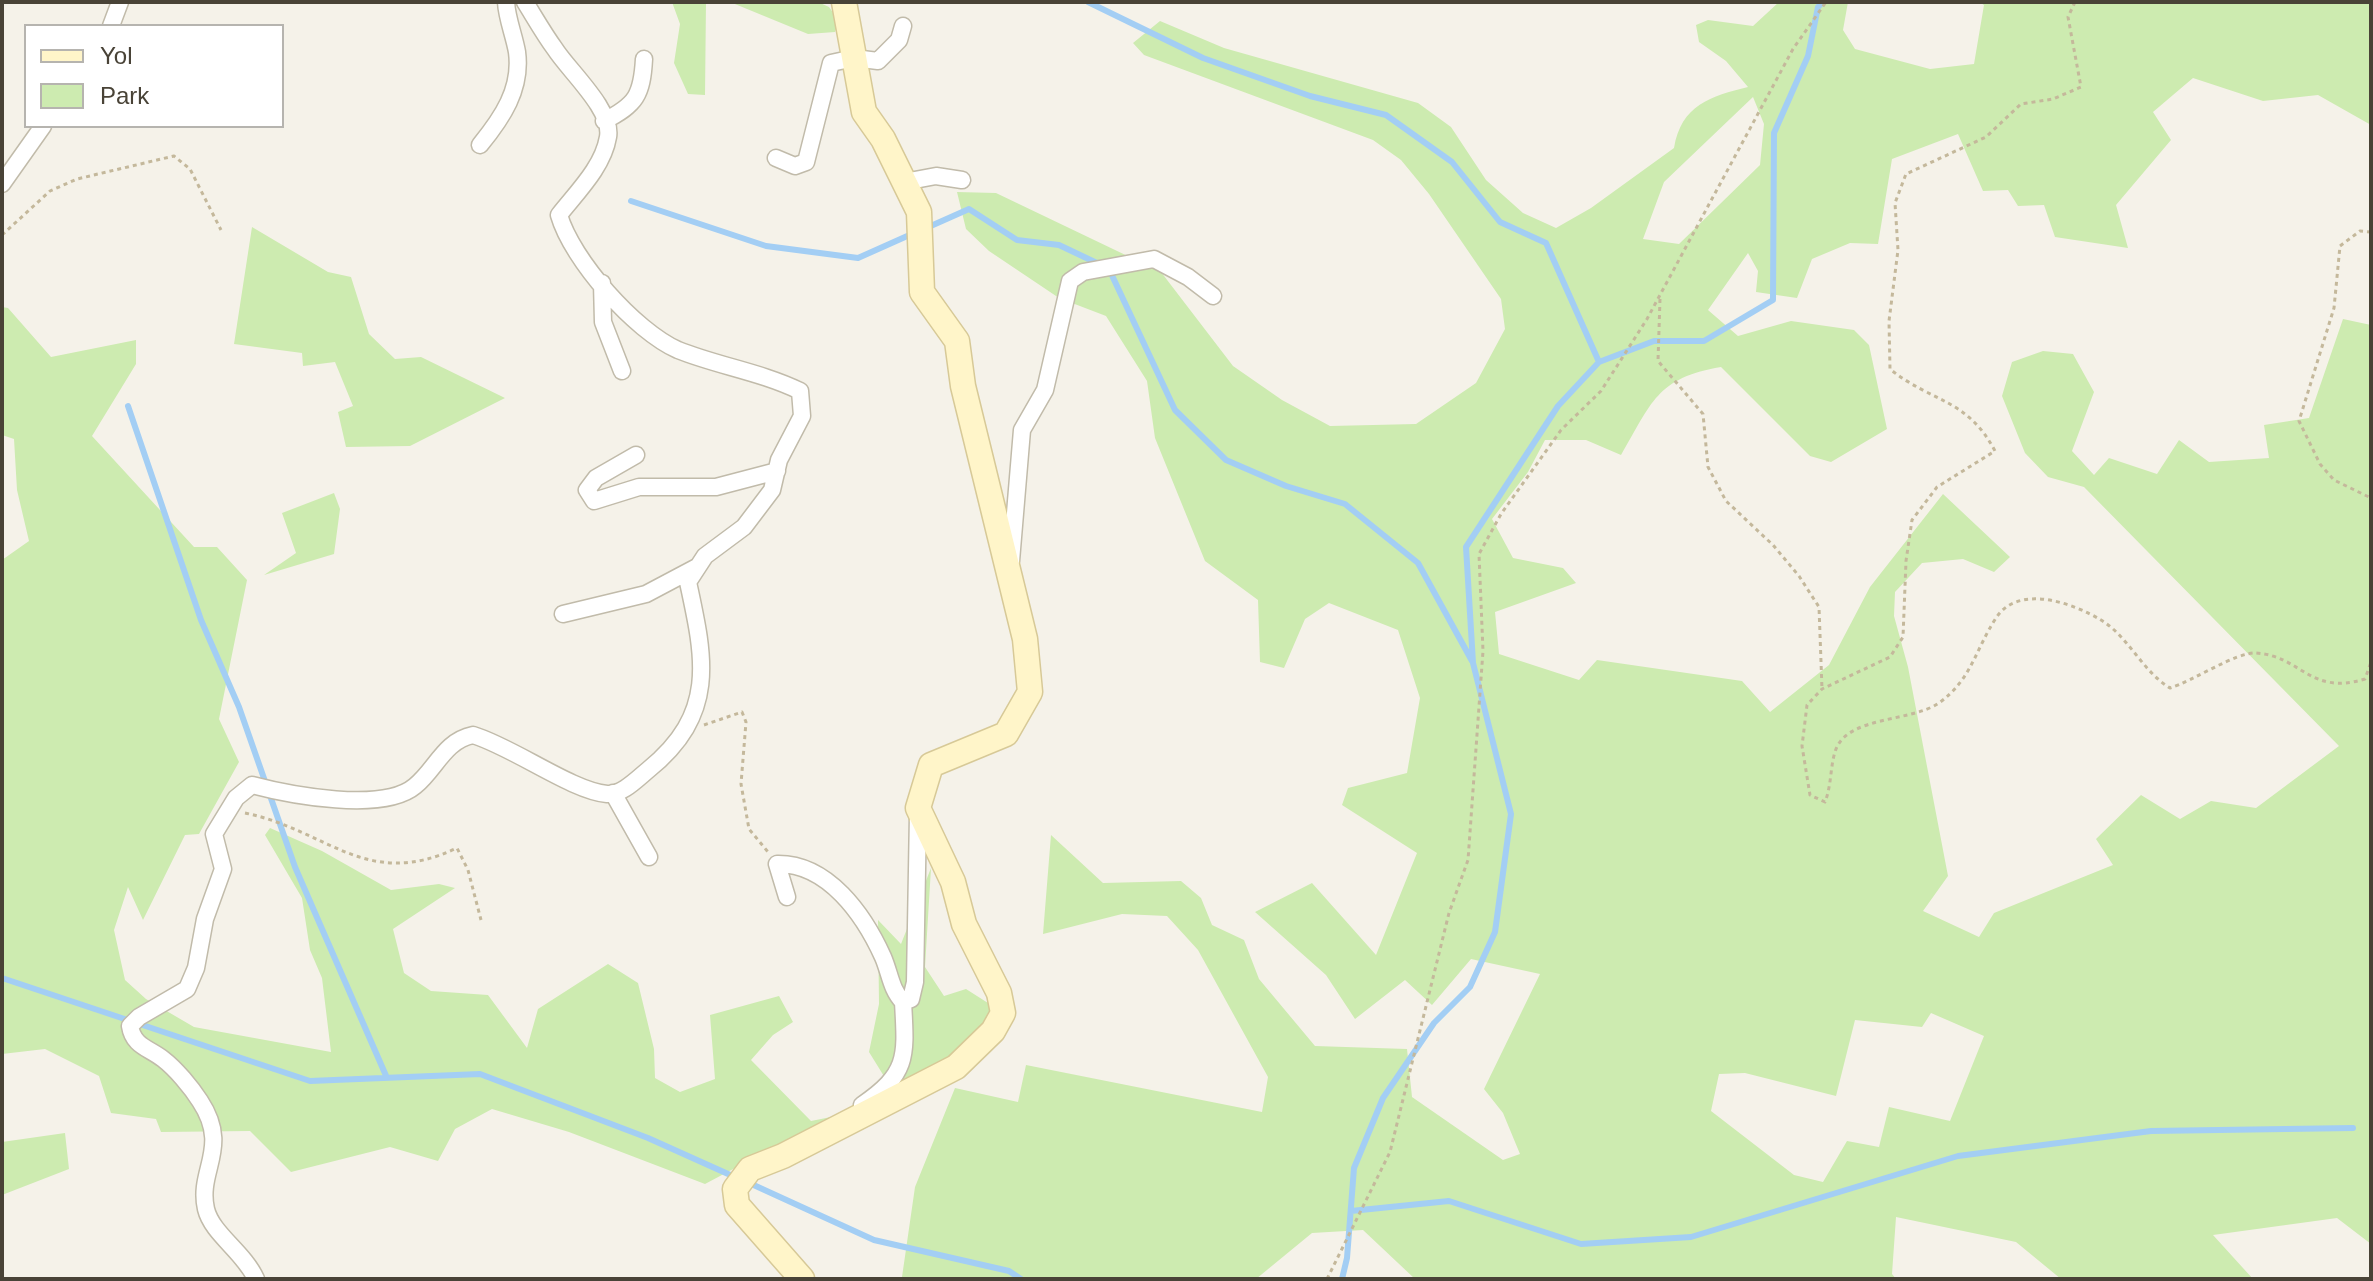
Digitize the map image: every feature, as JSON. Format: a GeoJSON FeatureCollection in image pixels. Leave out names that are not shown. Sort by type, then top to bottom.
{"type":"FeatureCollection","features":[{"type":"Feature","properties":{"kind":"street"},"geometry":{"type":"LineString","coordinates":[[112,24],[120,2]]}},
{"type":"Feature","properties":{"kind":"street"},"geometry":{"type":"LineString","coordinates":[[480,145],[506,114],[514,84],[517,55],[506,2]]}},
{"type":"Feature","properties":{"kind":"street"},"geometry":{"type":"LineString","coordinates":[[256,1279],[247,1259],[217,1230],[205,1206],[215,1147],[213,1125],[200,1100],[163,1058],[146,1050],[132,1036],[130,1026],[187,989],[196,968],[205,919],[223,869],[214,834],[225,812],[252,785],[317,797],[403,796],[418,784],[457,739],[473,735],[584,787],[613,793],[627,787],[656,763],[697,710],[702,671],[688,582],[705,556],[744,527],[772,490],[777,471],[802,416],[800,391],[772,378],[676,349],[633,319],[564,233],[559,215],[590,176],[605,150],[609,133],[599,106],[556,52],[525,2]]}},
{"type":"Feature","properties":{"kind":"street"},"geometry":{"type":"LineString","coordinates":[[844,2],[864,112],[919,212],[922,292],[957,341],[963,386],[1025,639],[1030,692],[1006,734],[931,765],[918,808],[915,982],[911,999],[903,1002]]}},
{"type":"Feature","properties":{"kind":"street"},"geometry":{"type":"LineString","coordinates":[[776,158],[795,166],[806,162],[831,63],[854,58],[878,61],[899,40],[903,26]]}},
{"type":"Feature","properties":{"kind":"street"},"geometry":{"type":"LineString","coordinates":[[604,121],[631,108],[643,81],[644,59]]}},
{"type":"Feature","properties":{"kind":"street"},"geometry":{"type":"LineString","coordinates":[[2,184],[42,128]]}},
{"type":"Feature","properties":{"kind":"street"},"geometry":{"type":"LineString","coordinates":[[904,182],[936,176],[962,180]]}},
{"type":"Feature","properties":{"kind":"street"},"geometry":{"type":"LineString","coordinates":[[1010,579],[1022,430],[1045,390],[1070,281],[1083,272],[1154,259],[1188,277],[1213,296]]}},
{"type":"Feature","properties":{"kind":"street"},"geometry":{"type":"LineString","coordinates":[[602,283],[603,322],[622,371]]}},
{"type":"Feature","properties":{"kind":"street"},"geometry":{"type":"LineString","coordinates":[[636,455],[596,478],[587,490],[594,501],[639,487],[716,487],[777,471]]}},
{"type":"Feature","properties":{"kind":"street"},"geometry":{"type":"LineString","coordinates":[[563,614],[646,594],[698,566]]}},
{"type":"Feature","properties":{"kind":"street"},"geometry":{"type":"LineString","coordinates":[[613,793],[649,857]]}},
{"type":"Feature","properties":{"kind":"street"},"geometry":{"type":"LineString","coordinates":[[802,1279],[737,1205],[735,1189],[750,1169],[854,1121],[956,1067],[993,1031],[1003,1013],[999,993],[964,924],[953,882],[918,808]]}},
{"type":"Feature","properties":{"kind":"street"},"geometry":{"type":"LineString","coordinates":[[787,897],[777,864],[797,864],[821,877],[845,898],[861,917],[884,958],[896,994],[903,1002],[906,1053],[895,1080],[860,1106],[854,1121]]}},
{"type":"Feature","properties":{"kind":"path"},"geometry":{"type":"LineString","coordinates":[[1327,1279],[1390,1152],[1449,913],[1468,860],[1483,651],[1479,554],[1501,514],[1561,430],[1601,391],[1661,296],[1793,49],[1826,2]]}},
{"type":"Feature","properties":{"kind":"path"},"geometry":{"type":"LineString","coordinates":[[2075,2],[2068,17],[2081,87],[2053,99],[2021,104],[1986,137],[1906,174],[1898,187],[1895,203],[1898,250],[1889,321],[1890,369],[1907,384],[1960,408],[1983,428],[1995,451],[1937,487],[1912,520],[1906,561],[1903,637],[1890,657],[1822,689],[1807,705],[1802,746],[1810,795],[1825,802],[1833,782],[1836,748],[1848,732],[1873,722],[1904,718],[1936,705],[1963,683],[1984,636],[2005,605],[2026,598],[2051,601],[2102,620],[2130,647],[2151,676],[2170,688],[2254,653],[2288,663],[2314,680],[2345,685],[2365,679],[2371,662]]}},
{"type":"Feature","properties":{"kind":"path"},"geometry":{"type":"LineString","coordinates":[[2,235],[50,191],[77,179],[174,156],[190,169],[221,230]]}},
{"type":"Feature","properties":{"kind":"path"},"geometry":{"type":"LineString","coordinates":[[2371,232],[2360,231],[2340,246],[2334,308],[2299,421],[2320,464],[2334,480],[2371,498]]}},
{"type":"Feature","properties":{"kind":"path"},"geometry":{"type":"LineString","coordinates":[[1661,296],[1658,361],[1703,414],[1708,467],[1726,501],[1773,545],[1799,576],[1819,607],[1822,689]]}},
{"type":"Feature","properties":{"kind":"path"},"geometry":{"type":"LineString","coordinates":[[685,728],[742,712],[746,722],[741,784],[749,829],[777,864]]}},
{"type":"Feature","properties":{"kind":"path"},"geometry":{"type":"LineString","coordinates":[[225,812],[248,813],[379,864],[430,861],[457,848],[468,870],[481,920]]}},
{"type":"Feature","properties":{"kind":"green space"},"geometry":{"type":"Polygon","coordinates":[[[672,2],[706,2],[705,95],[688,94],[674,63],[680,24],[672,2]]]}},
{"type":"Feature","properties":{"kind":"green space"},"geometry":{"type":"Polygon","coordinates":[[[730,2],[818,2],[829,7],[839,21],[835,32],[808,34],[730,2]]]}},
{"type":"Feature","properties":{"kind":"green space"},"geometry":{"type":"Polygon","coordinates":[[[1779,2],[1848,2],[1843,30],[1855,49],[1930,69],[1974,64],[1984,5],[1979,2],[2371,2],[2371,125],[2318,95],[2263,101],[2193,78],[2153,112],[2171,140],[2116,205],[2128,248],[2055,237],[2044,205],[2018,206],[2008,190],[1983,191],[1958,134],[1892,159],[1878,244],[1850,243],[1812,259],[1797,298],[1756,292],[1758,271],[1748,253],[1708,310],[1738,336],[1791,321],[1854,330],[1869,345],[1887,429],[1831,462],[1810,456],[1721,367],[1682,378],[1669,386],[1649,407],[1621,455],[1586,440],[1545,440],[1528,472],[1492,519],[1513,558],[1563,568],[1576,583],[1495,612],[1499,654],[1579,680],[1597,660],[1742,681],[1770,712],[1829,665],[1870,587],[1943,494],[2010,557],[1994,572],[1963,559],[1922,563],[1895,592],[1894,616],[1908,667],[1948,876],[1923,911],[1979,937],[1994,913],[2113,865],[2096,839],[2141,795],[2180,819],[2211,801],[2256,808],[2339,746],[2084,487],[2048,477],[2025,453],[2002,396],[2012,362],[2043,351],[2073,354],[2094,392],[2072,451],[2094,475],[2109,458],[2157,474],[2179,440],[2209,462],[2269,458],[2264,425],[2309,418],[2343,319],[2371,325],[2371,1244],[2337,1218],[2213,1235],[2253,1279],[2061,1279],[2016,1242],[1896,1217],[1892,1274],[1896,1279],[1415,1279],[1363,1230],[1312,1233],[1256,1279],[902,1277],[915,1187],[955,1088],[1018,1102],[1026,1065],[1262,1112],[1268,1077],[1198,950],[1167,916],[1122,914],[1043,934],[1051,835],[1103,883],[1181,881],[1201,898],[1212,925],[1244,940],[1259,979],[1315,1046],[1407,1049],[1412,1097],[1503,1160],[1520,1154],[1503,1113],[1484,1089],[1540,974],[1471,959],[1432,1005],[1405,980],[1355,1019],[1326,975],[1255,912],[1312,883],[1376,955],[1417,853],[1342,805],[1348,788],[1407,773],[1420,698],[1398,630],[1329,603],[1305,619],[1284,668],[1260,662],[1258,600],[1205,561],[1155,438],[1147,381],[1106,316],[1059,298],[989,251],[966,229],[957,192],[996,193],[1161,272],[1233,366],[1282,400],[1330,426],[1416,424],[1476,383],[1505,329],[1501,299],[1429,194],[1401,160],[1373,140],[1144,55],[1133,43],[1160,21],[1224,48],[1418,103],[1451,127],[1486,180],[1523,213],[1556,228],[1591,208],[1674,148],[1683,122],[1700,105],[1722,94],[1748,87],[1726,61],[1699,42],[1696,25],[1708,20],[1753,26],[1779,2]],[[1753,97],[1664,182],[1643,239],[1679,244],[1760,165],[1764,124],[1753,97]],[[1931,1013],[1922,1027],[1855,1020],[1836,1096],[1745,1073],[1719,1074],[1711,1111],[1794,1175],[1823,1182],[1847,1141],[1879,1147],[1889,1107],[1950,1121],[1984,1036],[1931,1013]]]}},
{"type":"Feature","properties":{"kind":"green space"},"geometry":{"type":"Polygon","coordinates":[[[252,227],[328,272],[351,277],[369,334],[395,359],[421,357],[505,398],[410,446],[346,447],[338,412],[353,406],[335,362],[303,366],[302,353],[234,344],[252,227]]]}},
{"type":"Feature","properties":{"kind":"green space"},"geometry":{"type":"Polygon","coordinates":[[[2,307],[8,308],[51,357],[136,340],[136,364],[92,436],[194,547],[217,547],[247,580],[219,719],[239,762],[199,834],[185,835],[143,920],[128,887],[114,930],[125,980],[146,999],[194,1027],[331,1052],[322,978],[310,950],[302,898],[265,835],[270,828],[322,851],[391,890],[439,884],[455,888],[393,929],[404,973],[431,991],[488,995],[527,1048],[538,1009],[608,964],[638,983],[654,1049],[655,1078],[680,1092],[715,1079],[710,1015],[779,996],[793,1022],[773,1035],[751,1060],[811,1121],[831,1117],[705,1184],[569,1132],[492,1109],[455,1129],[438,1161],[390,1147],[291,1172],[250,1131],[161,1132],[156,1119],[111,1113],[99,1076],[45,1049],[2,1054],[2,560],[29,541],[17,490],[14,439],[2,435],[2,307]]]}},
{"type":"Feature","properties":{"kind":"green space"},"geometry":{"type":"Polygon","coordinates":[[[334,493],[340,509],[334,554],[264,575],[296,553],[282,513],[334,493]]]}},
{"type":"Feature","properties":{"kind":"green space"},"geometry":{"type":"Polygon","coordinates":[[[931,868],[925,967],[944,996],[966,989],[988,1003],[991,1014],[966,1051],[895,1094],[869,1052],[879,1004],[878,920],[901,944],[931,868]]]}},
{"type":"Feature","properties":{"kind":"green space"},"geometry":{"type":"Polygon","coordinates":[[[65,1133],[69,1169],[2,1195],[2,1142],[65,1133]]]}},
{"type":"Feature","properties":{"kind":"waterway"},"geometry":{"type":"LineString","coordinates":[[1088,2],[1203,58],[1310,96],[1386,115],[1452,162],[1500,222],[1546,243],[1599,362]]}},
{"type":"Feature","properties":{"kind":"waterway"},"geometry":{"type":"LineString","coordinates":[[1342,1279],[1347,1258],[1354,1168],[1383,1098],[1434,1023],[1470,987],[1495,932],[1511,814],[1473,663],[1466,547],[1558,406],[1599,362],[1654,341],[1704,341],[1773,300],[1774,133],[1808,56],[1818,7],[1823,2]]}},
{"type":"Feature","properties":{"kind":"waterway"},"geometry":{"type":"LineString","coordinates":[[631,201],[766,246],[858,258],[914,233]]}},
{"type":"Feature","properties":{"kind":"waterway"},"geometry":{"type":"LineString","coordinates":[[924,229],[969,209],[1017,240],[1059,245],[1099,264]]}},
{"type":"Feature","properties":{"kind":"waterway"},"geometry":{"type":"LineString","coordinates":[[1109,269],[1175,410],[1226,460],[1286,486],[1345,504],[1418,563],[1472,661]]}},
{"type":"Feature","properties":{"kind":"waterway"},"geometry":{"type":"LineString","coordinates":[[128,406],[201,620],[239,707],[295,867],[387,1078]]}},
{"type":"Feature","properties":{"kind":"waterway"},"geometry":{"type":"LineString","coordinates":[[2,978],[310,1081],[480,1074],[648,1138],[737,1178]]}},
{"type":"Feature","properties":{"kind":"waterway"},"geometry":{"type":"LineString","coordinates":[[1351,1211],[1449,1201],[1581,1244],[1691,1237],[1958,1156],[2151,1131],[2353,1128]]}},
{"type":"Feature","properties":{"kind":"waterway"},"geometry":{"type":"LineString","coordinates":[[747,1182],[874,1240],[1009,1271],[1021,1279]]}}]}
